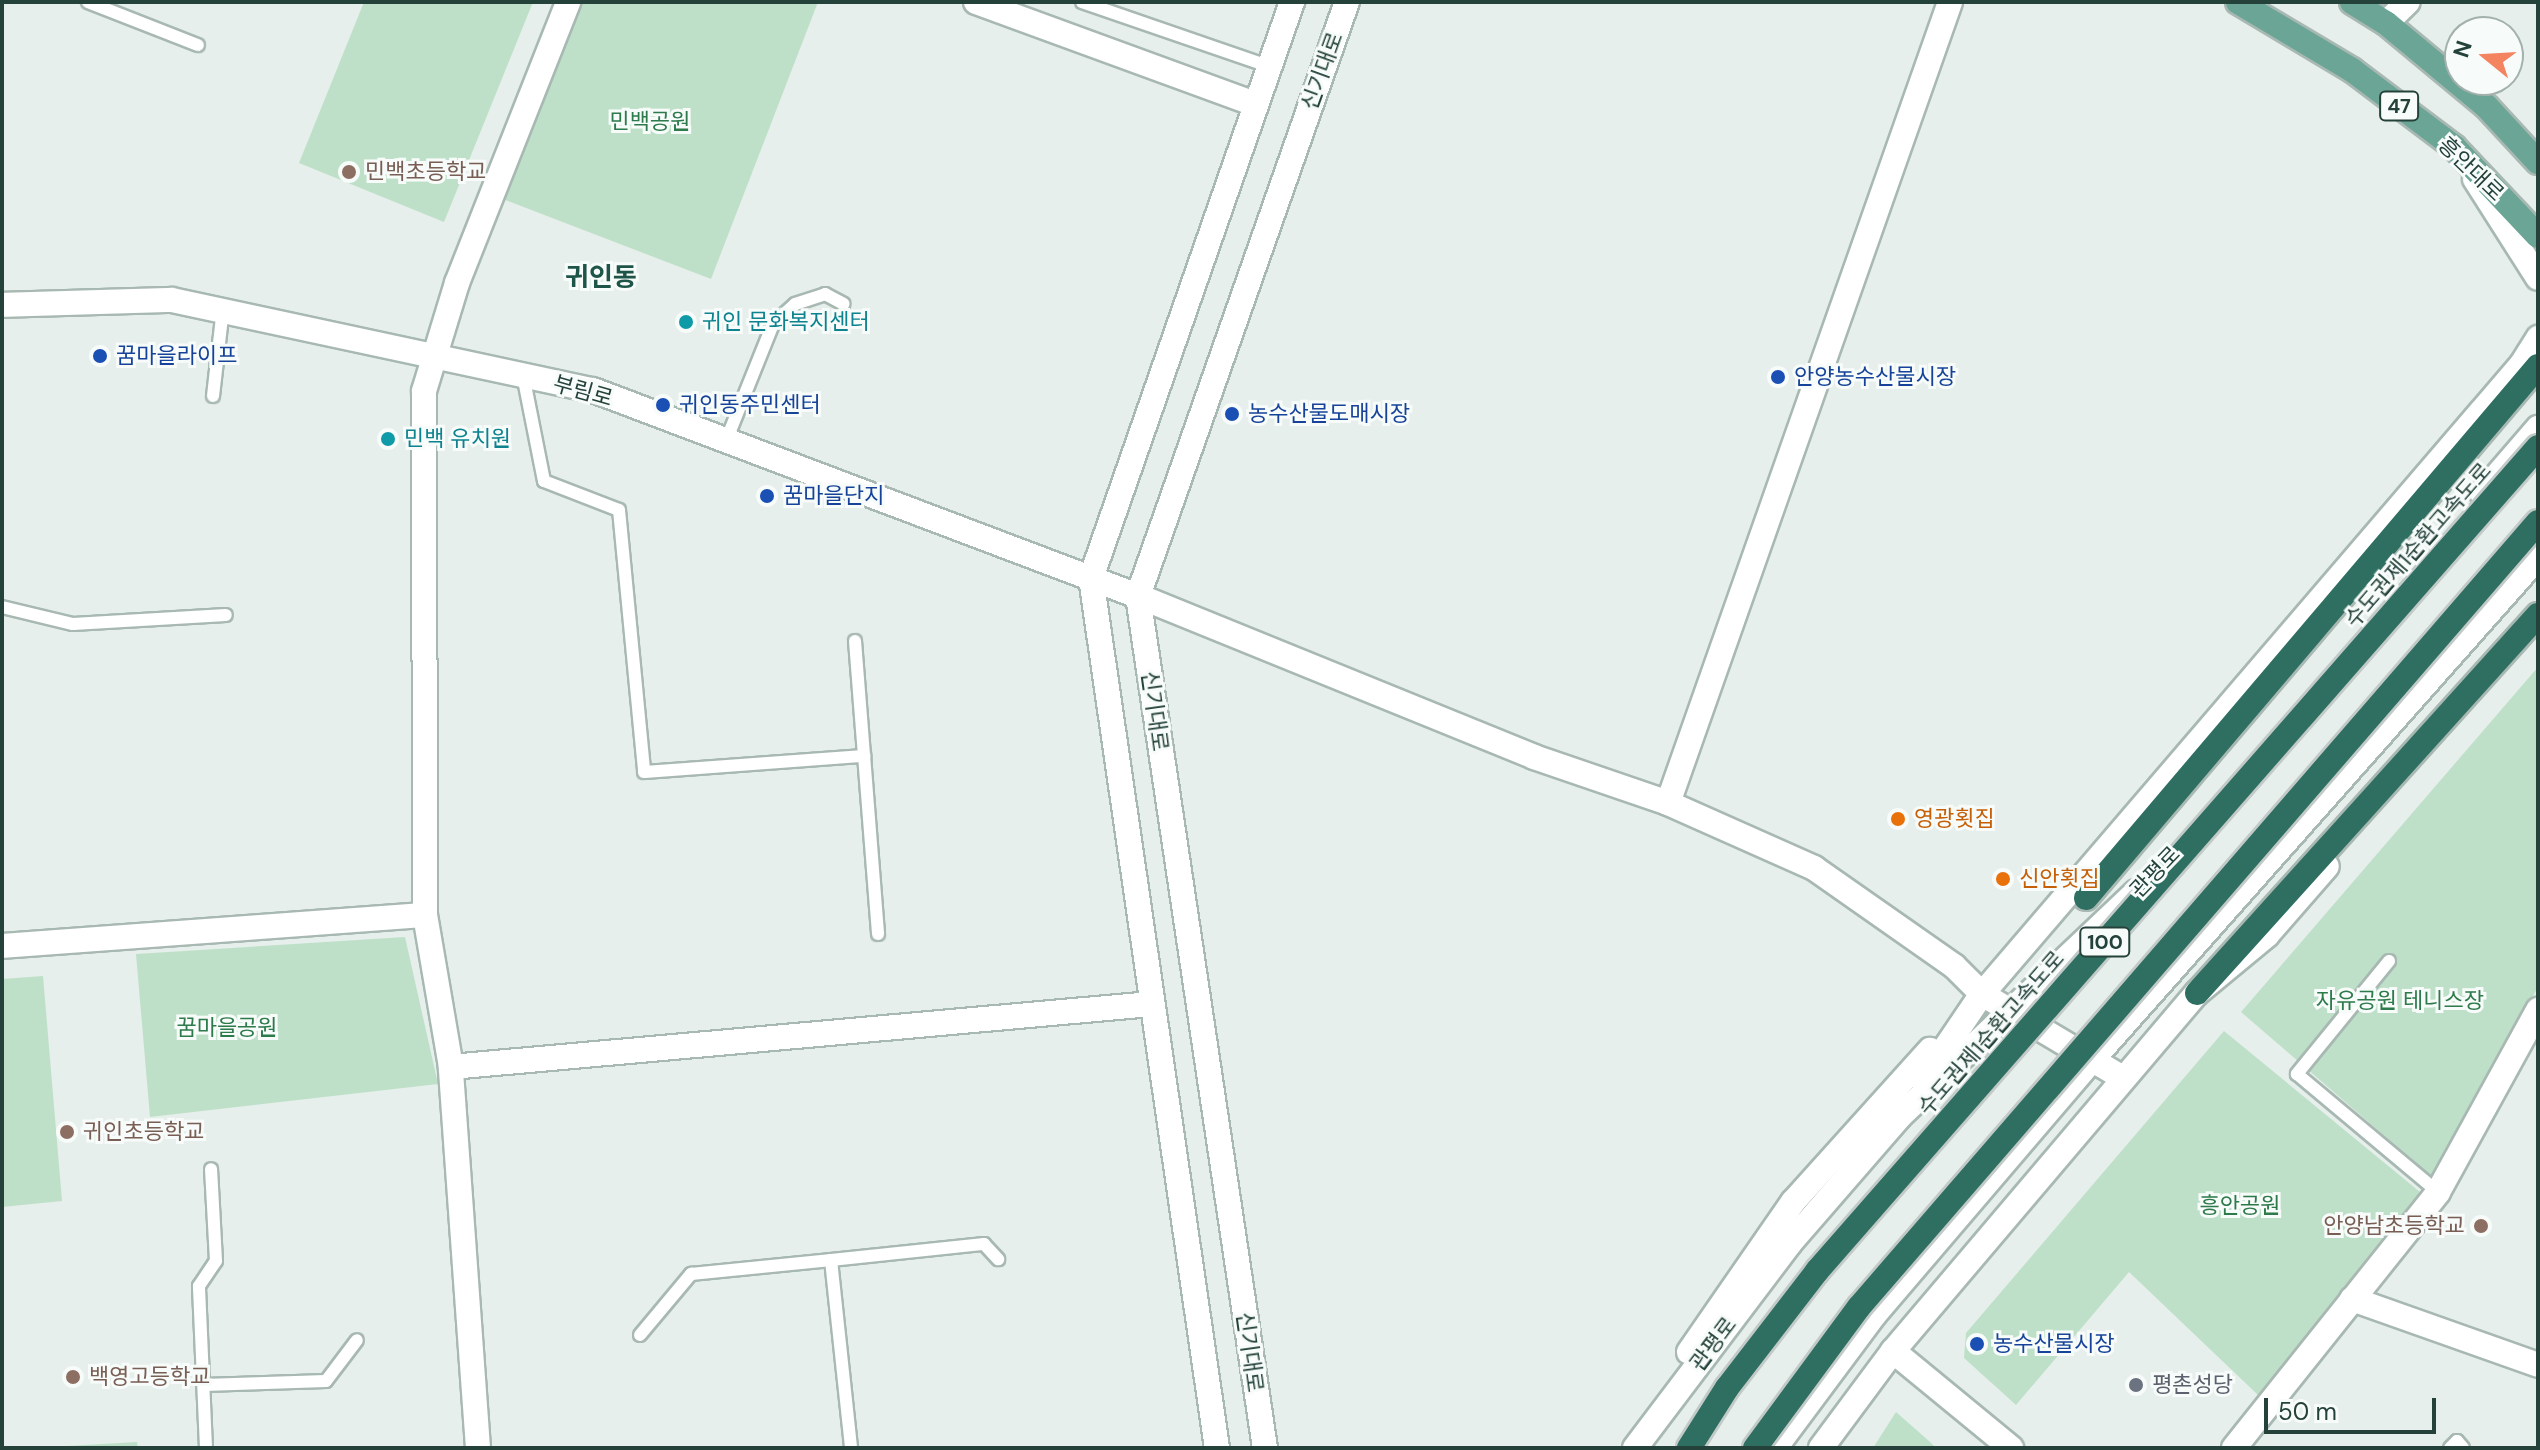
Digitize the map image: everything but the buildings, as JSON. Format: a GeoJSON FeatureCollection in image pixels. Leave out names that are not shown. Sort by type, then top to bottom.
{"type":"FeatureCollection","features":[{"type":"Feature","properties":{"kind":"highway"},"geometry":{"type":"LineString","coordinates":[[2086,898],[2538,366]]}},
{"type":"Feature","properties":{"kind":"highway","name":"수도권제1순환고속도로"},"geometry":{"type":"LineString","coordinates":[[1689,1448],[1727,1388],[1817,1271],[2538,447]]}},
{"type":"Feature","properties":{"kind":"highway","name":"100"},"geometry":{"type":"LineString","coordinates":[[1755,1448],[1859,1307],[2538,522]]}},
{"type":"Feature","properties":{"kind":"highway"},"geometry":{"type":"LineString","coordinates":[[2197,993],[2529,630],[2538,615]]}},
{"type":"Feature","properties":{"kind":"main road","name":"흥안대로"},"geometry":{"type":"LineString","coordinates":[[2238,2],[2352,70],[2454,147],[2538,236]]}},
{"type":"Feature","properties":{"kind":"main road","name":"47"},"geometry":{"type":"LineString","coordinates":[[2352,2],[2386,23],[2487,107],[2538,162]]}},
{"type":"Feature","properties":{"kind":"street"},"geometry":{"type":"LineString","coordinates":[[478,1448],[451,1067],[425,915],[424,391],[432,352],[568,2]]}},
{"type":"Feature","properties":{"kind":"street"},"geometry":{"type":"LineString","coordinates":[[976,2],[1255,104]]}},
{"type":"Feature","properties":{"kind":"street","name":"신기대로"},"geometry":{"type":"LineString","coordinates":[[1217,1448],[1091,578],[1292,2]]}},
{"type":"Feature","properties":{"kind":"street","name":"신기대로"},"geometry":{"type":"LineString","coordinates":[[1265,1448],[1138,596],[1347,2]]}},
{"type":"Feature","properties":{"kind":"street"},"geometry":{"type":"LineString","coordinates":[[1668,803],[1950,2]]}},
{"type":"Feature","properties":{"kind":"street"},"geometry":{"type":"LineString","coordinates":[[2386,23],[2408,2]]}},
{"type":"Feature","properties":{"kind":"street"},"geometry":{"type":"LineString","coordinates":[[2454,147],[2538,278]]}},
{"type":"Feature","properties":{"kind":"street","name":"부림로"},"geometry":{"type":"LineString","coordinates":[[2,305],[172,300],[432,352],[593,390],[1138,596],[1534,757],[1668,803],[1814,868],[1954,966],[1982,994],[2123,1078]]}},
{"type":"Feature","properties":{"kind":"street"},"geometry":{"type":"LineString","coordinates":[[1626,1448],[1793,1202],[1982,994],[2511,376],[2538,338]]}},
{"type":"Feature","properties":{"kind":"street","name":"관평로"},"geometry":{"type":"LineString","coordinates":[[1635,1448],[1790,1243],[1899,1117],[2164,866],[2538,428]]}},
{"type":"Feature","properties":{"kind":"street"},"geometry":{"type":"LineString","coordinates":[[1775,1448],[1875,1314],[2093,1059],[2538,557]]}},
{"type":"Feature","properties":{"kind":"street"},"geometry":{"type":"LineString","coordinates":[[1899,1117],[1982,994],[2086,898]]}},
{"type":"Feature","properties":{"kind":"street"},"geometry":{"type":"LineString","coordinates":[[2,946],[425,915]]}},
{"type":"Feature","properties":{"kind":"street"},"geometry":{"type":"LineString","coordinates":[[1821,1448],[1893,1351],[2197,993]]}},
{"type":"Feature","properties":{"kind":"street"},"geometry":{"type":"LineString","coordinates":[[451,1067],[1152,1004]]}},
{"type":"Feature","properties":{"kind":"street"},"geometry":{"type":"LineString","coordinates":[[2234,1448],[2438,1192],[2538,1010]]}},
{"type":"Feature","properties":{"kind":"street"},"geometry":{"type":"LineString","coordinates":[[1952,1224],[2071,1140]]}},
{"type":"Feature","properties":{"kind":"street"},"geometry":{"type":"LineString","coordinates":[[2352,1299],[2538,1365]]}},
{"type":"Feature","properties":{"kind":"street"},"geometry":{"type":"LineString","coordinates":[[1893,1351],[2011,1448]]}},
{"type":"Feature","properties":{"kind":"lane"},"geometry":{"type":"LineString","coordinates":[[88,2],[198,45]]}},
{"type":"Feature","properties":{"kind":"lane"},"geometry":{"type":"LineString","coordinates":[[1082,2],[1268,66]]}},
{"type":"Feature","properties":{"kind":"lane"},"geometry":{"type":"LineString","coordinates":[[726,441],[773,324],[795,304],[825,294],[844,304]]}},
{"type":"Feature","properties":{"kind":"lane"},"geometry":{"type":"LineString","coordinates":[[213,396],[223,308]]}},
{"type":"Feature","properties":{"kind":"lane"},"geometry":{"type":"LineString","coordinates":[[523,375],[544,481],[619,510],[644,772],[864,756]]}},
{"type":"Feature","properties":{"kind":"lane"},"geometry":{"type":"LineString","coordinates":[[2,607],[73,624],[226,615]]}},
{"type":"Feature","properties":{"kind":"lane"},"geometry":{"type":"LineString","coordinates":[[855,641],[878,934]]}},
{"type":"Feature","properties":{"kind":"lane"},"geometry":{"type":"LineString","coordinates":[[2389,961],[2297,1074],[2438,1192]]}},
{"type":"Feature","properties":{"kind":"lane"},"geometry":{"type":"LineString","coordinates":[[206,1448],[199,1286],[216,1261],[211,1169]]}},
{"type":"Feature","properties":{"kind":"lane"},"geometry":{"type":"LineString","coordinates":[[640,1335],[691,1274],[984,1244],[998,1259]]}},
{"type":"Feature","properties":{"kind":"lane"},"geometry":{"type":"LineString","coordinates":[[831,1260],[851,1448]]}},
{"type":"Feature","properties":{"kind":"lane"},"geometry":{"type":"LineString","coordinates":[[204,1385],[326,1381],[357,1340]]}},
{"type":"Feature","properties":{"kind":"lane"},"geometry":{"type":"LineString","coordinates":[[2450,1448],[2457,1441],[2463,1448]]}},
{"type":"Feature","properties":{"kind":"green space"},"geometry":{"type":"Polygon","coordinates":[[[364,2],[533,2],[444,222],[299,163],[364,2]]]}},
{"type":"Feature","properties":{"kind":"green space","name":"민백공원"},"geometry":{"type":"Polygon","coordinates":[[[576,2],[818,2],[711,279],[500,198],[576,2]]]}},
{"type":"Feature","properties":{"kind":"green space","name":"자유공원 테니스장"},"geometry":{"type":"Polygon","coordinates":[[[2538,667],[2538,987],[2432,1177],[2241,1012],[2538,667]]]}},
{"type":"Feature","properties":{"kind":"green space","name":"꿈마을공원"},"geometry":{"type":"Polygon","coordinates":[[[405,937],[438,1084],[150,1117],[136,954],[405,937]]]}},
{"type":"Feature","properties":{"kind":"green space"},"geometry":{"type":"Polygon","coordinates":[[[43,976],[62,1201],[2,1207],[2,979],[43,976]]]}},
{"type":"Feature","properties":{"kind":"green space","name":"흥안공원"},"geometry":{"type":"Polygon","coordinates":[[[2224,1031],[2420,1192],[2258,1395],[2129,1272],[2016,1405],[1964,1358],[1966,1333],[2224,1031]]]}},
{"type":"Feature","properties":{"kind":"green space"},"geometry":{"type":"Polygon","coordinates":[[[1896,1412],[1929,1441],[1936,1448],[1873,1448],[1896,1412]]]}},
{"type":"Feature","properties":{"kind":"green space"},"geometry":{"type":"Polygon","coordinates":[[[137,1442],[138,1448],[32,1448],[137,1442]]]}},
{"type":"Feature","properties":{"kind":"place","name":"민백초등학교"},"geometry":{"type":"Point","coordinates":[349,172]}},
{"type":"Feature","properties":{"kind":"place","name":"귀인 문화복지센터"},"geometry":{"type":"Point","coordinates":[686,322]}},
{"type":"Feature","properties":{"kind":"place","name":"꿈마을라이프"},"geometry":{"type":"Point","coordinates":[100,356]}},
{"type":"Feature","properties":{"kind":"place","name":"안양농수산물시장"},"geometry":{"type":"Point","coordinates":[1778,377]}},
{"type":"Feature","properties":{"kind":"place","name":"귀인동주민센터"},"geometry":{"type":"Point","coordinates":[663,405]}},
{"type":"Feature","properties":{"kind":"place","name":"농수산물도매시장"},"geometry":{"type":"Point","coordinates":[1232,414]}},
{"type":"Feature","properties":{"kind":"place","name":"민백 유치원"},"geometry":{"type":"Point","coordinates":[388,439]}},
{"type":"Feature","properties":{"kind":"place","name":"꿈마을단지"},"geometry":{"type":"Point","coordinates":[767,496]}},
{"type":"Feature","properties":{"kind":"place","name":"영광횟집"},"geometry":{"type":"Point","coordinates":[1898,819]}},
{"type":"Feature","properties":{"kind":"place","name":"신안횟집"},"geometry":{"type":"Point","coordinates":[2003,879]}},
{"type":"Feature","properties":{"kind":"place","name":"귀인초등학교"},"geometry":{"type":"Point","coordinates":[67,1132]}},
{"type":"Feature","properties":{"kind":"place","name":"안양남초등학교"},"geometry":{"type":"Point","coordinates":[2481,1226]}},
{"type":"Feature","properties":{"kind":"place","name":"농수산물시장"},"geometry":{"type":"Point","coordinates":[1977,1344]}},
{"type":"Feature","properties":{"kind":"place","name":"백영고등학교"},"geometry":{"type":"Point","coordinates":[73,1377]}},
{"type":"Feature","properties":{"kind":"place","name":"평촌성당"},"geometry":{"type":"Point","coordinates":[2136,1385]}},
{"type":"Feature","properties":{"kind":"district","name":"귀인동"},"geometry":{"type":"Point","coordinates":[601,278]}}]}
